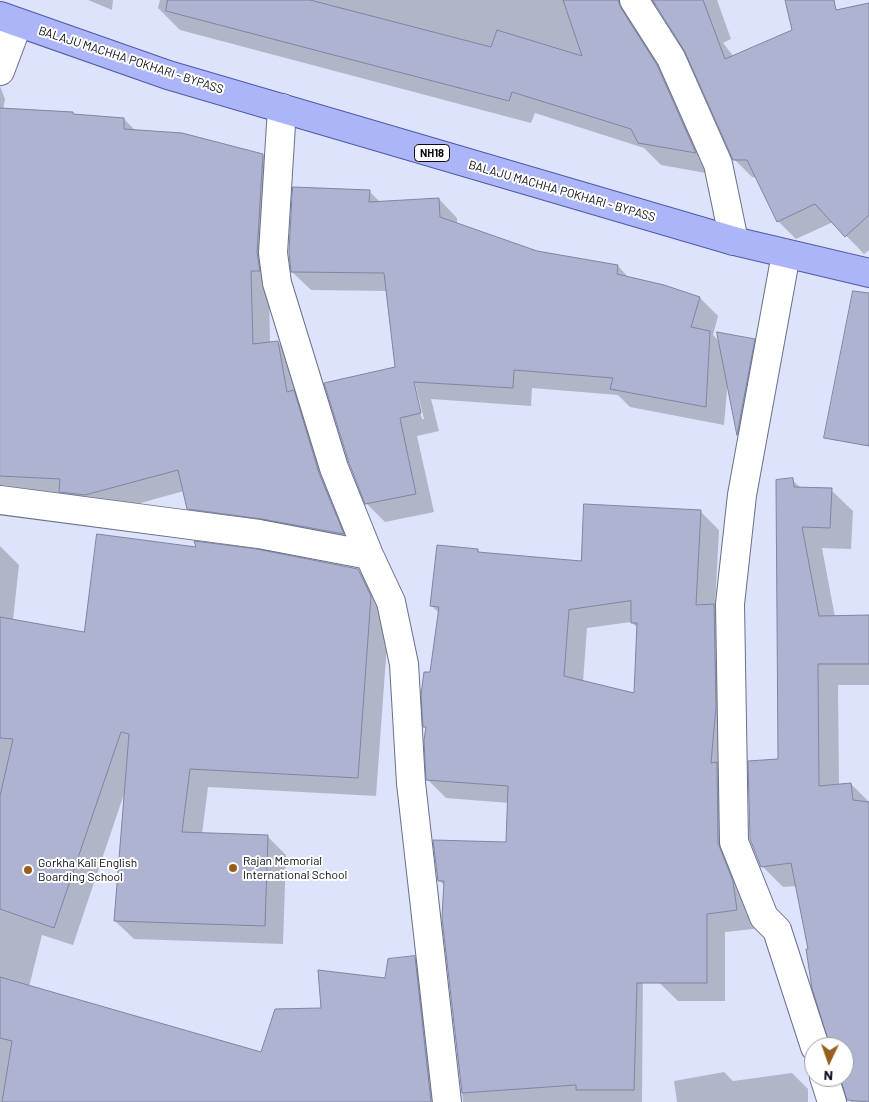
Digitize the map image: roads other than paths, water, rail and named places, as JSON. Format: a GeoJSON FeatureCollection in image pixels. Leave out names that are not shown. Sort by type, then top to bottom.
{"type":"FeatureCollection","features":[{"type":"Feature","properties":{"kind":"main road","name":"BALAJU MACHHA POKHARI - BYPASS"},"geometry":{"type":"LineString","coordinates":[[9,19],[168,75],[734,241],[869,273]]}},
{"type":"Feature","properties":{"kind":"street"},"geometry":{"type":"LineString","coordinates":[[634,0],[671,58],[718,164],[734,241]]}},
{"type":"Feature","properties":{"kind":"street"},"geometry":{"type":"LineString","coordinates":[[0,71],[9,19]]}},
{"type":"Feature","properties":{"kind":"street"},"geometry":{"type":"LineString","coordinates":[[282,108],[273,252],[277,283],[334,468],[368,555],[392,602],[404,664],[411,783],[447,1102]]}},
{"type":"Feature","properties":{"kind":"street"},"geometry":{"type":"LineString","coordinates":[[786,254],[742,495],[730,604],[734,842],[764,917],[777,930],[812,1037]]}},
{"type":"Feature","properties":{"kind":"street"},"geometry":{"type":"LineString","coordinates":[[0,500],[259,534],[368,555]]}},
{"type":"Feature","properties":{"kind":"street"},"geometry":{"type":"LineString","coordinates":[[827,1087],[832,1102]]}},
{"type":"Feature","properties":{"kind":"place","name":"Rajan Memorial International School"},"geometry":{"type":"Point","coordinates":[233,868]}},
{"type":"Feature","properties":{"kind":"place","name":"Gorkha Kali English Boarding School"},"geometry":{"type":"Point","coordinates":[28,870]}}]}
